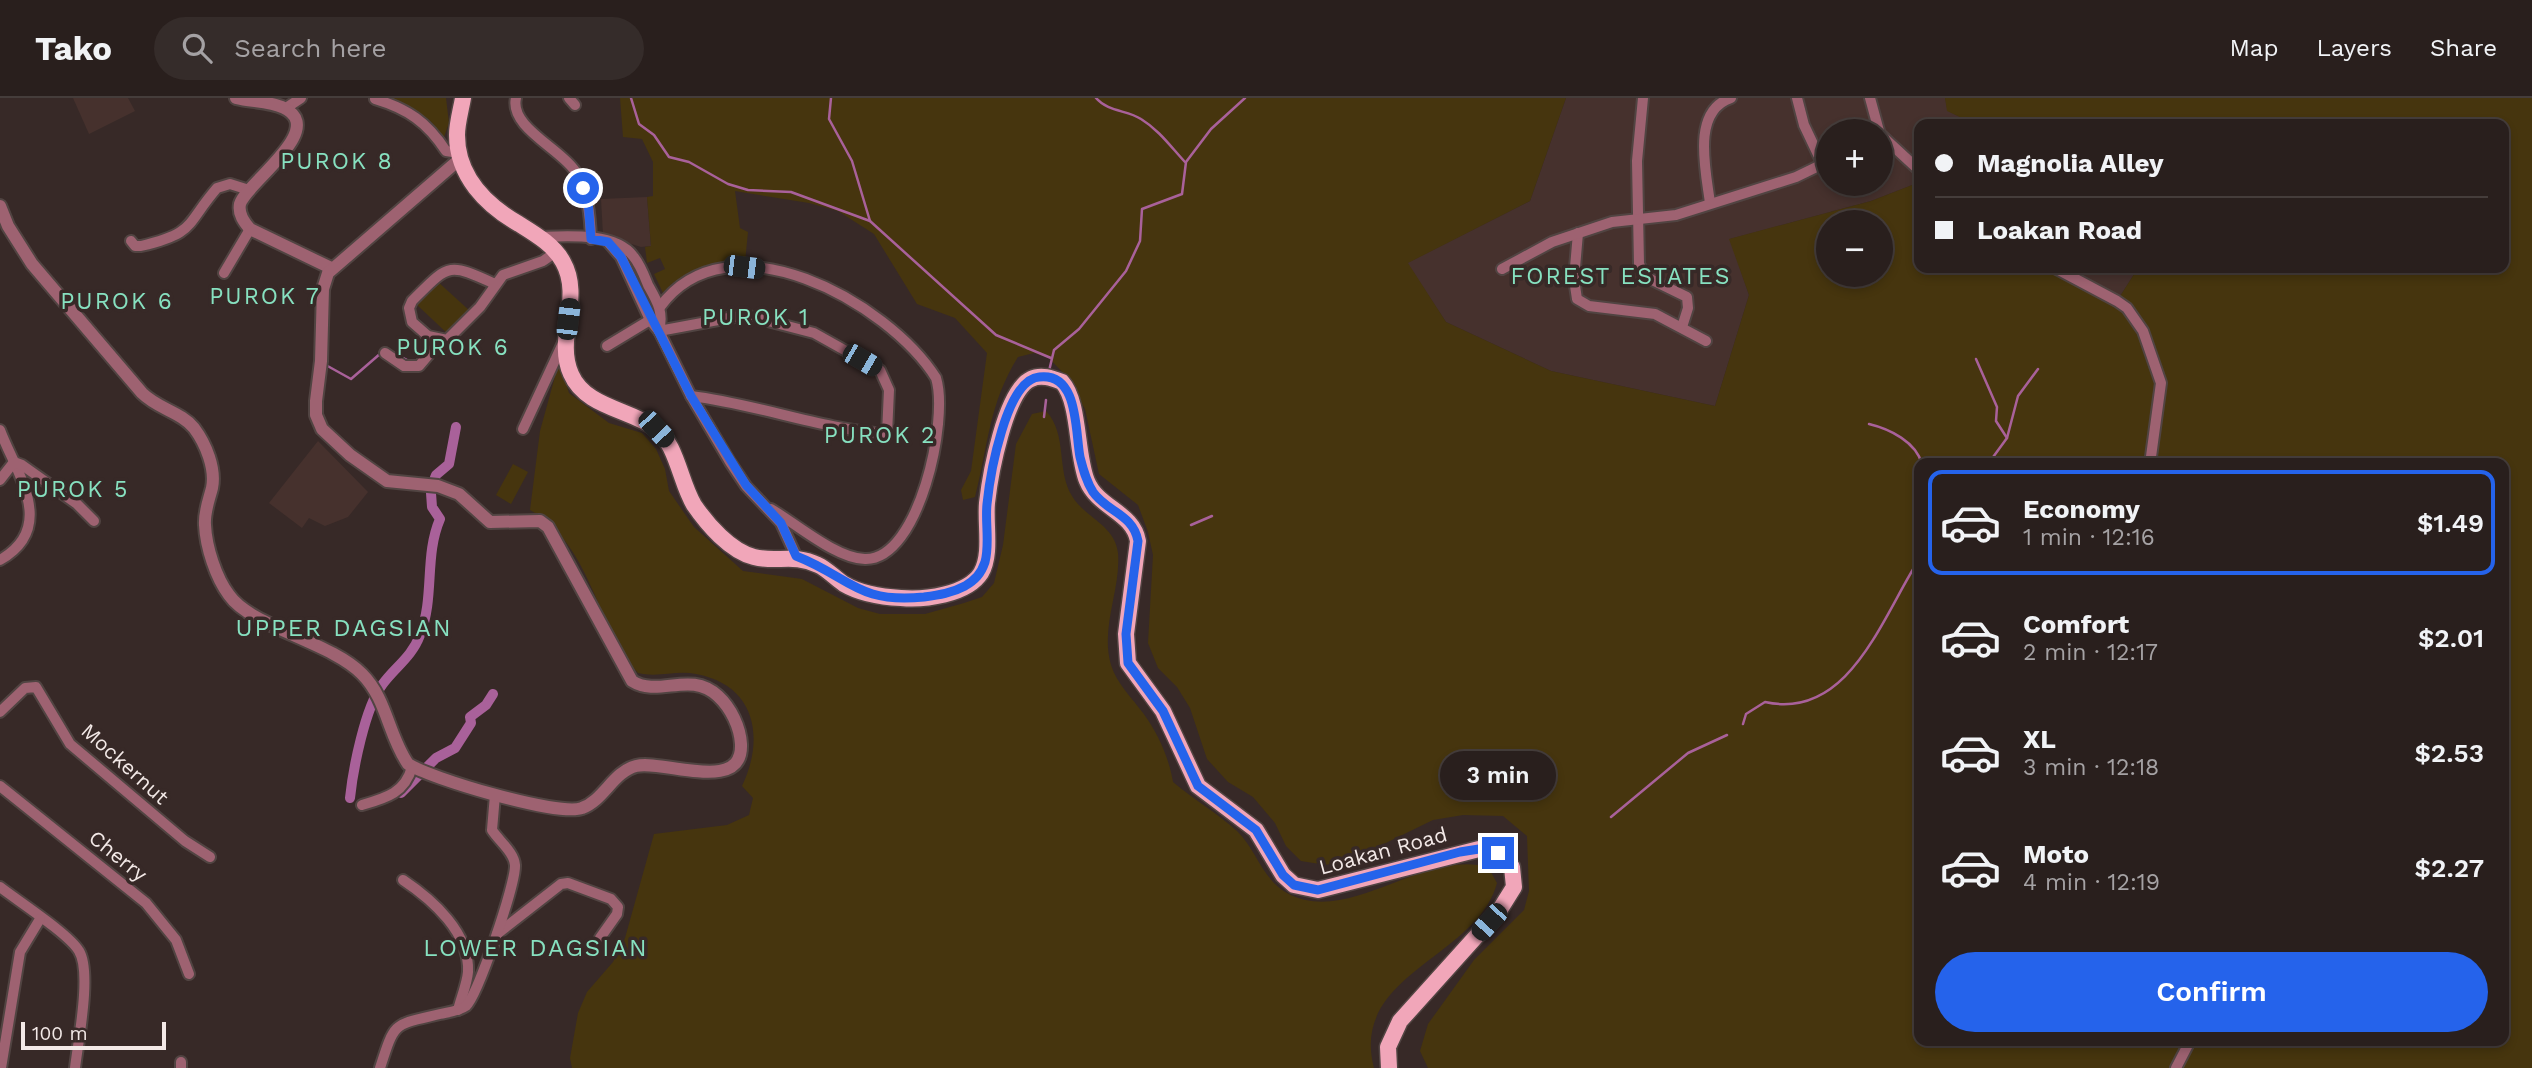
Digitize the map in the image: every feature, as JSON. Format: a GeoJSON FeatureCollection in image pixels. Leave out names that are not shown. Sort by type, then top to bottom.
{"type":"FeatureCollection","features":[{"type":"Feature","properties":{"kind":"main road","name":"Loakan Road"},"geometry":{"type":"LineString","coordinates":[[463,98],[457,133],[466,174],[484,198],[540,237],[556,252],[569,278],[566,361],[577,385],[606,405],[656,429],[667,440],[684,487],[712,528],[755,557],[796,556],[820,565],[845,584],[877,596],[905,599],[946,594],[972,581],[980,575],[985,560],[987,504],[1008,411],[1025,383],[1050,378],[1062,382],[1070,395],[1083,470],[1093,492],[1132,524],[1136,531],[1138,541],[1126,653],[1134,673],[1163,711],[1198,786],[1256,830],[1283,875],[1306,890],[1335,888],[1479,849],[1498,853],[1512,867],[1514,887],[1500,911],[1400,1021],[1388,1047],[1389,1068]]}},
{"type":"Feature","properties":{"kind":"street"},"geometry":{"type":"LineString","coordinates":[[236,98],[286,108],[294,115],[296,122],[293,138],[249,190],[240,208],[242,219],[250,229],[331,268]]}},
{"type":"Feature","properties":{"kind":"street"},"geometry":{"type":"LineString","coordinates":[[286,108],[301,98]]}},
{"type":"Feature","properties":{"kind":"street"},"geometry":{"type":"LineString","coordinates":[[516,98],[515,110],[524,124],[576,173],[588,200],[591,239]]}},
{"type":"Feature","properties":{"kind":"street"},"geometry":{"type":"LineString","coordinates":[[1643,98],[1637,161],[1636,218],[1641,272],[1652,281],[1680,291],[1687,297],[1688,307],[1682,327]]}},
{"type":"Feature","properties":{"kind":"street"},"geometry":{"type":"LineString","coordinates":[[1710,203],[1705,152],[1708,114],[1713,106],[1731,98]]}},
{"type":"Feature","properties":{"kind":"street"},"geometry":{"type":"LineString","coordinates":[[1797,98],[1804,125],[1816,146]]}},
{"type":"Feature","properties":{"kind":"street"},"geometry":{"type":"LineString","coordinates":[[1870,98],[1875,119]]}},
{"type":"Feature","properties":{"kind":"street"},"geometry":{"type":"LineString","coordinates":[[0,206],[8,226],[32,264],[142,393],[153,404],[178,415],[194,428],[211,463],[212,487],[206,513],[206,535],[228,593],[252,615],[311,642],[360,672],[377,693],[402,755],[412,767],[495,794],[550,808],[578,810],[592,803],[616,779],[638,765],[699,772],[726,770],[739,757],[741,740],[730,711],[710,690],[693,684],[643,686],[628,676],[548,527],[540,521],[490,522],[459,494],[438,486],[387,481],[327,435],[316,415],[323,289],[331,268],[460,156],[446,151],[432,130],[416,116],[375,99]]}},
{"type":"Feature","properties":{"kind":"street"},"geometry":{"type":"LineString","coordinates":[[1893,145],[1914,165]]}},
{"type":"Feature","properties":{"kind":"street"},"geometry":{"type":"LineString","coordinates":[[1502,269],[1538,248],[1578,233],[1636,218],[1676,215],[1769,186],[1816,167]]}},
{"type":"Feature","properties":{"kind":"street"},"geometry":{"type":"LineString","coordinates":[[131,241],[135,246],[141,246],[184,232],[217,188],[230,184],[249,190]]}},
{"type":"Feature","properties":{"kind":"street"},"geometry":{"type":"LineString","coordinates":[[224,273],[250,229]]}},
{"type":"Feature","properties":{"kind":"street"},"geometry":{"type":"LineString","coordinates":[[1578,233],[1574,279],[1577,299],[1589,306],[1655,314],[1706,341]]}},
{"type":"Feature","properties":{"kind":"street"},"geometry":{"type":"LineString","coordinates":[[540,237],[608,242],[619,245],[633,256],[660,307],[663,316],[659,331]]}},
{"type":"Feature","properties":{"kind":"street"},"geometry":{"type":"LineString","coordinates":[[608,242],[621,257],[650,320],[659,331],[691,396],[746,485],[771,509],[820,540],[858,559],[876,559],[891,550],[906,530],[934,459],[936,378],[900,336],[869,312],[833,290],[792,274],[744,267],[709,272],[678,285],[660,307]]}},
{"type":"Feature","properties":{"kind":"street"},"geometry":{"type":"LineString","coordinates":[[385,353],[404,366],[419,366],[441,340],[459,331],[495,284],[510,271],[534,265],[556,252]]}},
{"type":"Feature","properties":{"kind":"street"},"geometry":{"type":"LineString","coordinates":[[441,340],[428,336],[411,321],[409,307],[438,274],[454,268],[495,284]]}},
{"type":"Feature","properties":{"kind":"street"},"geometry":{"type":"LineString","coordinates":[[2064,273],[2127,308],[2143,331],[2161,383],[2151,458]]}},
{"type":"Feature","properties":{"kind":"street"},"geometry":{"type":"LineString","coordinates":[[659,331],[745,315],[814,333],[880,370],[889,390],[887,434],[833,426],[736,401],[691,396]]}},
{"type":"Feature","properties":{"kind":"street"},"geometry":{"type":"LineString","coordinates":[[607,346],[650,320]]}},
{"type":"Feature","properties":{"kind":"street"},"geometry":{"type":"LineString","coordinates":[[523,429],[566,334]]}},
{"type":"Feature","properties":{"kind":"street"},"geometry":{"type":"LineString","coordinates":[[0,430],[27,489],[27,530],[21,545],[0,560]]}},
{"type":"Feature","properties":{"kind":"street"},"geometry":{"type":"LineString","coordinates":[[0,480],[14,462]]}},
{"type":"Feature","properties":{"kind":"street"},"geometry":{"type":"LineString","coordinates":[[14,462],[77,505],[94,521]]}},
{"type":"Feature","properties":{"kind":"street"},"geometry":{"type":"LineString","coordinates":[[771,509],[796,556]]}},
{"type":"Feature","properties":{"kind":"street","name":"Mockernut"},"geometry":{"type":"LineString","coordinates":[[0,712],[25,688],[36,687],[70,744],[184,841],[210,857]]}},
{"type":"Feature","properties":{"kind":"street"},"geometry":{"type":"LineString","coordinates":[[362,805],[401,790],[408,782],[412,767]]}},
{"type":"Feature","properties":{"kind":"street","name":"Cherry"},"geometry":{"type":"LineString","coordinates":[[0,786],[146,903],[176,940],[189,974]]}},
{"type":"Feature","properties":{"kind":"street"},"geometry":{"type":"LineString","coordinates":[[380,1068],[391,1035],[398,1025],[458,1010],[470,1001],[497,934],[515,869],[512,856],[492,830],[495,794]]}},
{"type":"Feature","properties":{"kind":"street"},"geometry":{"type":"LineString","coordinates":[[403,880],[441,911],[458,935],[468,973],[458,1010]]}},
{"type":"Feature","properties":{"kind":"street"},"geometry":{"type":"LineString","coordinates":[[497,934],[561,884],[568,883],[611,899],[618,907],[617,914],[600,937]]}},
{"type":"Feature","properties":{"kind":"street"},"geometry":{"type":"LineString","coordinates":[[0,887],[72,943],[82,955],[84,976],[75,1068]]}},
{"type":"Feature","properties":{"kind":"street"},"geometry":{"type":"LineString","coordinates":[[1,1068],[20,952],[40,919]]}},
{"type":"Feature","properties":{"kind":"street"},"geometry":{"type":"LineString","coordinates":[[2176,1068],[2187,1046]]}},
{"type":"Feature","properties":{"kind":"shaded area"},"geometry":{"type":"Polygon","coordinates":[[[73,98],[128,98],[135,111],[89,134],[73,98]]]}},
{"type":"Feature","properties":{"kind":"shaded area"},"geometry":{"type":"Polygon","coordinates":[[[380,98],[446,98],[449,123],[443,140],[438,130],[425,117],[380,98]]]}},
{"type":"Feature","properties":{"kind":"shaded area"},"geometry":{"type":"Polygon","coordinates":[[[620,98],[1566,98],[1530,201],[1408,263],[1446,322],[1551,371],[1715,406],[1749,295],[1729,239],[1816,216],[1816,287],[1893,287],[1893,210],[1837,210],[1884,196],[1893,196],[1893,192],[1914,184],[1914,273],[2064,273],[2117,301],[2135,273],[2509,273],[2509,119],[1964,119],[1947,111],[1945,98],[2532,98],[2532,1068],[1428,1068],[1420,1051],[1428,1024],[1474,960],[1524,910],[1529,891],[1527,836],[1503,816],[1463,815],[1433,820],[1359,856],[1326,865],[1301,861],[1286,846],[1275,823],[1253,797],[1228,782],[1207,759],[1190,708],[1177,687],[1158,668],[1148,643],[1153,555],[1148,532],[1138,505],[1099,474],[1085,409],[1067,377],[1049,358],[1034,353],[1018,357],[1008,374],[995,408],[975,497],[963,500],[961,490],[971,471],[987,353],[955,318],[917,304],[874,234],[838,211],[809,203],[735,191],[740,228],[748,232],[745,262],[690,274],[680,278],[663,293],[654,274],[665,269],[660,258],[647,263],[645,247],[651,246],[647,197],[653,196],[653,162],[642,139],[623,137],[620,98]]]}},
{"type":"Feature","properties":{"kind":"shaded area"},"geometry":{"type":"Polygon","coordinates":[[[1566,98],[1945,98],[1948,111],[1965,119],[1914,119],[1914,184],[1893,192],[1893,119],[1816,119],[1816,196],[1884,196],[1838,210],[1816,210],[1816,216],[1730,239],[1749,295],[1715,406],[1551,371],[1446,322],[1407,263],[1530,201],[1566,98]]]}},
{"type":"Feature","properties":{"kind":"shaded area"},"geometry":{"type":"Polygon","coordinates":[[[647,197],[651,246],[641,247],[603,235],[601,199],[647,197]]]}},
{"type":"Feature","properties":{"kind":"shaded area"},"geometry":{"type":"Polygon","coordinates":[[[2064,273],[2135,273],[2117,301],[2064,273]]]}},
{"type":"Feature","properties":{"kind":"shaded area"},"geometry":{"type":"Polygon","coordinates":[[[437,281],[471,312],[449,335],[415,303],[437,281]]]}},
{"type":"Feature","properties":{"kind":"shaded area"},"geometry":{"type":"Polygon","coordinates":[[[559,362],[569,393],[609,423],[642,433],[656,449],[665,469],[669,491],[694,527],[743,571],[802,579],[858,608],[880,614],[925,614],[982,597],[994,583],[1003,545],[1016,444],[1032,414],[1046,411],[1057,431],[1064,475],[1072,496],[1106,528],[1116,543],[1117,581],[1108,637],[1111,665],[1121,685],[1158,737],[1173,782],[1244,838],[1265,872],[1278,887],[1311,901],[1335,901],[1360,895],[1437,868],[1463,864],[1488,867],[1497,883],[1485,909],[1466,930],[1397,988],[1380,1010],[1371,1036],[1374,1068],[572,1068],[570,1058],[578,1013],[587,992],[613,962],[625,938],[654,834],[727,825],[749,815],[753,798],[742,786],[753,750],[753,732],[750,716],[743,702],[732,689],[716,680],[689,673],[638,673],[612,632],[580,564],[567,543],[550,525],[530,510],[540,431],[559,362]]]}},
{"type":"Feature","properties":{"kind":"shaded area"},"geometry":{"type":"Polygon","coordinates":[[[318,441],[368,492],[348,517],[325,526],[309,518],[302,528],[269,503],[318,441]]]}},
{"type":"Feature","properties":{"kind":"shaded area"},"geometry":{"type":"Polygon","coordinates":[[[513,464],[528,472],[511,504],[496,495],[513,464]]]}},
{"type":"Feature","properties":{"kind":"waterway"},"geometry":{"type":"LineString","coordinates":[[631,98],[639,124],[654,135],[669,157],[689,162],[728,184],[748,190],[791,192],[870,221],[996,335],[1051,358]]}},
{"type":"Feature","properties":{"kind":"waterway"},"geometry":{"type":"LineString","coordinates":[[831,98],[829,119],[852,161],[870,221]]}},
{"type":"Feature","properties":{"kind":"waterway"},"geometry":{"type":"LineString","coordinates":[[1096,98],[1106,106],[1136,116],[1147,123],[1185,162]]}},
{"type":"Feature","properties":{"kind":"waterway"},"geometry":{"type":"LineString","coordinates":[[1049,371],[1054,350],[1079,329],[1126,271],[1140,241],[1142,209],[1182,194],[1186,162],[1211,129],[1245,98]]}},
{"type":"Feature","properties":{"kind":"waterway"},"geometry":{"type":"LineString","coordinates":[[386,349],[409,361]]}},
{"type":"Feature","properties":{"kind":"waterway"},"geometry":{"type":"LineString","coordinates":[[324,364],[351,379],[381,353]]}},
{"type":"Feature","properties":{"kind":"waterway"},"geometry":{"type":"LineString","coordinates":[[1976,359],[1997,407],[1996,421],[2007,438]]}},
{"type":"Feature","properties":{"kind":"waterway"},"geometry":{"type":"LineString","coordinates":[[1992,458],[2007,438],[2018,396],[2038,369]]}},
{"type":"Feature","properties":{"kind":"waterway"},"geometry":{"type":"LineString","coordinates":[[1044,417],[1046,400]]}},
{"type":"Feature","properties":{"kind":"waterway"},"geometry":{"type":"LineString","coordinates":[[1869,424],[1901,438],[1920,458]]}},
{"type":"Feature","properties":{"kind":"waterway"},"geometry":{"type":"LineString","coordinates":[[432,485],[436,475],[449,464],[456,427]]}},
{"type":"Feature","properties":{"kind":"waterway"},"geometry":{"type":"LineString","coordinates":[[350,798],[357,756],[370,708],[382,685],[412,650],[425,621],[432,547],[440,519],[432,507],[431,493]]}},
{"type":"Feature","properties":{"kind":"waterway"},"geometry":{"type":"LineString","coordinates":[[1191,525],[1212,516]]}},
{"type":"Feature","properties":{"kind":"waterway"},"geometry":{"type":"LineString","coordinates":[[1743,724],[1746,714],[1765,702],[1795,704],[1820,695],[1842,680],[1877,633],[1914,568]]}},
{"type":"Feature","properties":{"kind":"waterway"},"geometry":{"type":"LineString","coordinates":[[401,793],[436,758],[455,748],[471,723],[470,717],[486,705],[493,694]]}},
{"type":"Feature","properties":{"kind":"waterway"},"geometry":{"type":"LineString","coordinates":[[1611,817],[1688,753],[1727,735]]}},
{"type":"Feature","properties":{"kind":"district","name":"PUROK 8"},"geometry":{"type":"Point","coordinates":[337,161]}},
{"type":"Feature","properties":{"kind":"district","name":"FOREST ESTATES"},"geometry":{"type":"Point","coordinates":[1621,276]}},
{"type":"Feature","properties":{"kind":"district","name":"PUROK 7"},"geometry":{"type":"Point","coordinates":[265,296]}},
{"type":"Feature","properties":{"kind":"district","name":"PUROK 6"},"geometry":{"type":"Point","coordinates":[117,301]}},
{"type":"Feature","properties":{"kind":"district","name":"PUROK 1"},"geometry":{"type":"Point","coordinates":[756,317]}},
{"type":"Feature","properties":{"kind":"district","name":"PUROK 6"},"geometry":{"type":"Point","coordinates":[453,347]}},
{"type":"Feature","properties":{"kind":"district","name":"PUROK 2"},"geometry":{"type":"Point","coordinates":[880,435]}},
{"type":"Feature","properties":{"kind":"district","name":"PUROK 5"},"geometry":{"type":"Point","coordinates":[73,489]}},
{"type":"Feature","properties":{"kind":"district","name":"UPPER DAGSIAN"},"geometry":{"type":"Point","coordinates":[344,628]}},
{"type":"Feature","properties":{"kind":"district","name":"LOWER DAGSIAN"},"geometry":{"type":"Point","coordinates":[536,948]}},
{"type":"Feature","properties":{"kind":"route"},"geometry":{"type":"LineString","coordinates":[[583,188],[590,212],[591,239],[608,242],[621,257],[650,320],[678,366],[691,396],[746,485],[771,509],[781,523],[796,556],[820,565],[845,584],[861,592],[877,596],[905,599],[946,594],[962,588],[980,575],[985,560],[987,504],[994,465],[1008,411],[1015,395],[1032,379],[1041,376],[1058,380],[1067,387],[1070,395],[1087,482],[1098,498],[1123,516],[1136,531],[1138,541],[1126,634],[1128,663],[1163,711],[1198,786],[1256,830],[1283,875],[1294,885],[1306,890],[1335,888],[1460,852],[1479,849],[1498,853]]}}]}
